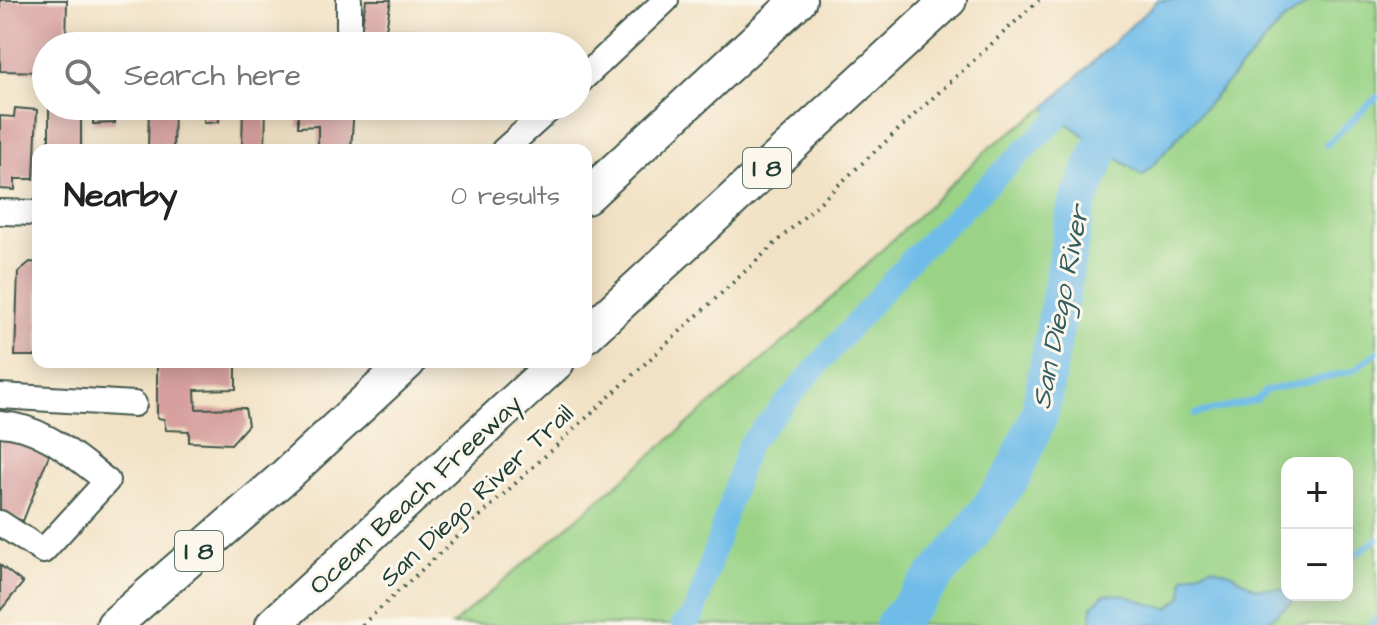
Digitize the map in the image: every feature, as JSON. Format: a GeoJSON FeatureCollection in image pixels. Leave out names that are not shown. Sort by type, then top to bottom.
{"type":"FeatureCollection","features":[{"type":"Feature","properties":{"kind":"highway"},"geometry":{"type":"LineString","coordinates":[[592,191],[799,0]]}},
{"type":"Feature","properties":{"kind":"highway","name":"I 8"},"geometry":{"type":"LineString","coordinates":[[592,329],[949,0]]}},
{"type":"Feature","properties":{"kind":"highway","name":"I 8"},"geometry":{"type":"LineString","coordinates":[[114,625],[284,477],[402,368]]}},
{"type":"Feature","properties":{"kind":"highway","name":"Ocean Beach Freeway"},"geometry":{"type":"LineString","coordinates":[[273,625],[551,368]]}},
{"type":"Feature","properties":{"kind":"street"},"geometry":{"type":"LineString","coordinates":[[349,0],[349,32]]}},
{"type":"Feature","properties":{"kind":"street"},"geometry":{"type":"LineString","coordinates":[[592,62],[661,2]]}},
{"type":"Feature","properties":{"kind":"street"},"geometry":{"type":"LineString","coordinates":[[511,144],[537,120]]}},
{"type":"Feature","properties":{"kind":"street"},"geometry":{"type":"LineString","coordinates":[[0,212],[32,213]]}},
{"type":"Feature","properties":{"kind":"street"},"geometry":{"type":"LineString","coordinates":[[0,396],[134,404]]}},
{"type":"Feature","properties":{"kind":"street"},"geometry":{"type":"LineString","coordinates":[[0,424],[24,425],[54,442],[107,481],[43,551],[0,523]]}},
{"type":"Feature","properties":{"kind":"path","name":"San Diego River Trail"},"geometry":{"type":"LineString","coordinates":[[362,625],[1039,0]]}},
{"type":"Feature","properties":{"kind":"green space"},"geometry":{"type":"Polygon","coordinates":[[[1312,0],[1377,0],[1377,625],[452,625],[800,328],[990,147],[1045,108],[1143,176],[1282,22],[1312,0]]]}},
{"type":"Feature","properties":{"kind":"water"},"geometry":{"type":"Polygon","coordinates":[[[1158,0],[1312,0],[1282,22],[1143,176],[1045,108],[1158,0]]]}},
{"type":"Feature","properties":{"kind":"water"},"geometry":{"type":"Polygon","coordinates":[[[1211,567],[1230,573],[1255,588],[1281,589],[1281,601],[1294,601],[1263,625],[1091,625],[1092,607],[1103,595],[1122,595],[1169,608],[1182,597],[1184,577],[1211,567]]]}},
{"type":"Feature","properties":{"kind":"building"},"geometry":{"type":"Polygon","coordinates":[[[0,0],[67,0],[66,32],[32,32],[32,72],[0,71],[0,0]]]}},
{"type":"Feature","properties":{"kind":"building"},"geometry":{"type":"Polygon","coordinates":[[[366,0],[391,0],[386,29],[390,32],[361,30],[366,0]]]}},
{"type":"Feature","properties":{"kind":"building"},"geometry":{"type":"Polygon","coordinates":[[[393,30],[451,32],[393,32],[393,30]]]}},
{"type":"Feature","properties":{"kind":"building"},"geometry":{"type":"Polygon","coordinates":[[[15,108],[32,110],[32,120],[37,120],[36,144],[32,144],[32,179],[15,179],[15,190],[0,189],[0,116],[14,117],[15,108]]]}},
{"type":"Feature","properties":{"kind":"building"},"geometry":{"type":"Polygon","coordinates":[[[49,120],[81,120],[81,144],[49,144],[49,120]]]}},
{"type":"Feature","properties":{"kind":"building"},"geometry":{"type":"Polygon","coordinates":[[[93,120],[115,120],[115,123],[93,124],[93,120]]]}},
{"type":"Feature","properties":{"kind":"building"},"geometry":{"type":"Polygon","coordinates":[[[149,120],[174,120],[173,144],[148,144],[149,120]]]}},
{"type":"Feature","properties":{"kind":"building"},"geometry":{"type":"Polygon","coordinates":[[[243,120],[266,120],[265,144],[242,144],[243,120]]]}},
{"type":"Feature","properties":{"kind":"building"},"geometry":{"type":"Polygon","coordinates":[[[298,120],[353,120],[351,144],[318,144],[318,126],[298,127],[298,120]]]}},
{"type":"Feature","properties":{"kind":"building"},"geometry":{"type":"Polygon","coordinates":[[[32,262],[32,356],[15,356],[18,272],[32,262]]]}},
{"type":"Feature","properties":{"kind":"building"},"geometry":{"type":"Polygon","coordinates":[[[157,368],[236,368],[236,389],[195,390],[196,409],[245,408],[248,425],[231,444],[189,442],[189,431],[166,430],[164,419],[157,418],[157,368]]]}},
{"type":"Feature","properties":{"kind":"building"},"geometry":{"type":"Polygon","coordinates":[[[0,431],[50,452],[23,521],[0,513],[0,431]]]}},
{"type":"Feature","properties":{"kind":"building"},"geometry":{"type":"Polygon","coordinates":[[[0,565],[23,583],[0,611],[0,565]]]}},
{"type":"Feature","properties":{"kind":"waterway"},"geometry":{"type":"LineString","coordinates":[[1326,145],[1377,97]]}},
{"type":"Feature","properties":{"kind":"waterway","name":"San Diego River"},"geometry":{"type":"LineString","coordinates":[[894,625],[968,538],[1013,475],[1040,413],[1076,208],[1101,148],[1136,109]]}},
{"type":"Feature","properties":{"kind":"waterway"},"geometry":{"type":"LineString","coordinates":[[682,625],[694,615],[748,445],[913,257],[1057,119]]}},
{"type":"Feature","properties":{"kind":"waterway"},"geometry":{"type":"LineString","coordinates":[[1195,414],[1257,400],[1265,391],[1353,371],[1377,352]]}},
{"type":"Feature","properties":{"kind":"waterway"},"geometry":{"type":"LineString","coordinates":[[1353,557],[1377,539]]}},
{"type":"Feature","properties":{"kind":"waterway"},"geometry":{"type":"LineString","coordinates":[[1371,625],[1377,617]]}}]}
